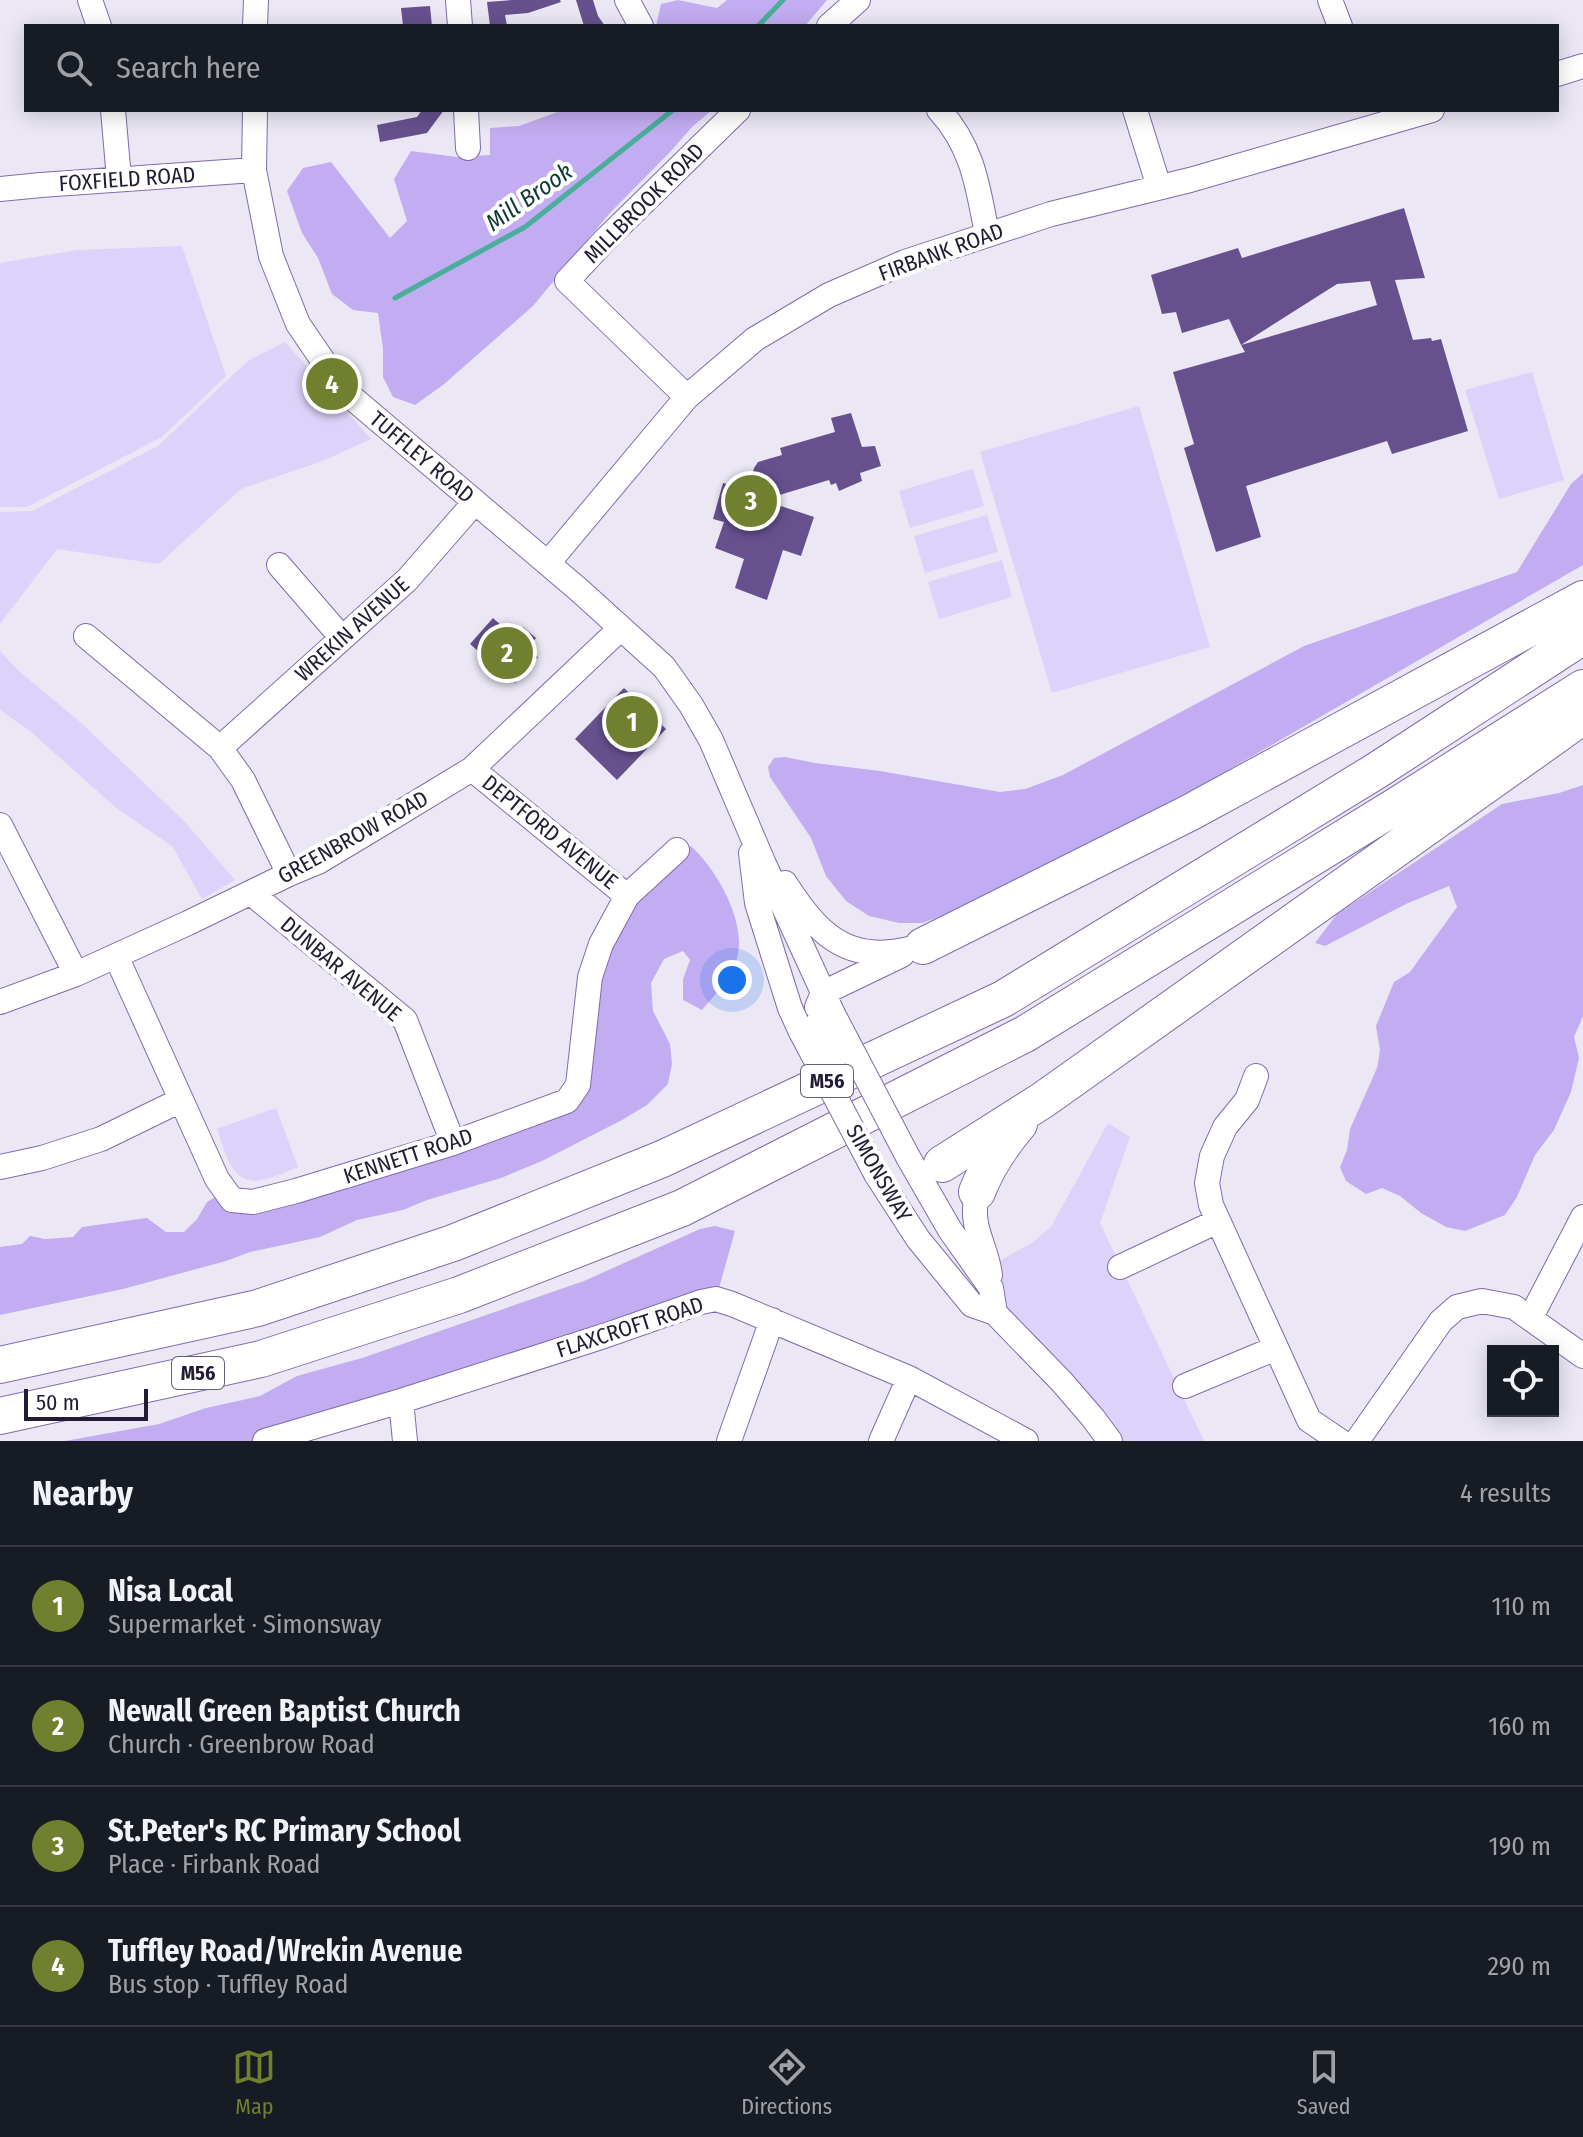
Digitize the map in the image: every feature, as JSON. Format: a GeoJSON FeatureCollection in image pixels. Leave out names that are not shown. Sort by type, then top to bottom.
{"type":"FeatureCollection","features":[{"type":"Feature","properties":{"kind":"highway"},"geometry":{"type":"LineString","coordinates":[[923,946],[1189,813],[1583,599]]}},
{"type":"Feature","properties":{"kind":"highway","name":"M56"},"geometry":{"type":"LineString","coordinates":[[0,1365],[258,1308],[453,1243],[662,1159],[1003,999],[1376,771],[1583,636]]}},
{"type":"Feature","properties":{"kind":"highway","name":"M56"},"geometry":{"type":"LineString","coordinates":[[0,1416],[261,1359],[459,1295],[682,1208],[1025,1034],[1383,815],[1583,688]]}},
{"type":"Feature","properties":{"kind":"highway"},"geometry":{"type":"LineString","coordinates":[[923,1166],[1043,1100],[1583,716]]}},
{"type":"Feature","properties":{"kind":"highway"},"geometry":{"type":"LineString","coordinates":[[977,1192],[998,1149],[1043,1100]]}},
{"type":"Feature","properties":{"kind":"street"},"geometry":{"type":"LineString","coordinates":[[90,0],[98,24]]}},
{"type":"Feature","properties":{"kind":"street"},"geometry":{"type":"LineString","coordinates":[[255,24],[256,0]]}},
{"type":"Feature","properties":{"kind":"street"},"geometry":{"type":"LineString","coordinates":[[458,0],[460,24]]}},
{"type":"Feature","properties":{"kind":"street"},"geometry":{"type":"LineString","coordinates":[[627,0],[640,24]]}},
{"type":"Feature","properties":{"kind":"street"},"geometry":{"type":"LineString","coordinates":[[1330,0],[1339,24]]}},
{"type":"Feature","properties":{"kind":"street"},"geometry":{"type":"LineString","coordinates":[[833,24],[857,11]]}},
{"type":"Feature","properties":{"kind":"street"},"geometry":{"type":"LineString","coordinates":[[1559,73],[1583,66]]}},
{"type":"Feature","properties":{"kind":"street"},"geometry":{"type":"LineString","coordinates":[[113,112],[119,179]]}},
{"type":"Feature","properties":{"kind":"street","name":"TUFFLEY ROAD"},"geometry":{"type":"LineString","coordinates":[[255,112],[254,170],[271,256],[298,324],[343,390],[548,563]]}},
{"type":"Feature","properties":{"kind":"street"},"geometry":{"type":"LineString","coordinates":[[466,112],[468,148]]}},
{"type":"Feature","properties":{"kind":"street","name":"MILLBROOK ROAD"},"geometry":{"type":"LineString","coordinates":[[687,397],[567,281],[615,229],[736,112]]}},
{"type":"Feature","properties":{"kind":"street"},"geometry":{"type":"LineString","coordinates":[[940,112],[958,136],[974,169],[987,234]]}},
{"type":"Feature","properties":{"kind":"street"},"geometry":{"type":"LineString","coordinates":[[1136,112],[1159,187]]}},
{"type":"Feature","properties":{"kind":"street","name":"FIRBANK ROAD"},"geometry":{"type":"LineString","coordinates":[[548,563],[687,397],[755,339],[829,295],[905,262],[1051,214],[1190,180],[1375,117],[1416,112]]}},
{"type":"Feature","properties":{"kind":"street","name":"FOXFIELD ROAD"},"geometry":{"type":"LineString","coordinates":[[0,189],[254,170]]}},
{"type":"Feature","properties":{"kind":"street","name":"WREKIN AVENUE"},"geometry":{"type":"LineString","coordinates":[[220,748],[407,580],[475,502]]}},
{"type":"Feature","properties":{"kind":"street","name":"SIMONSWAY"},"geometry":{"type":"LineString","coordinates":[[548,563],[664,667],[711,740],[748,823],[818,1016],[835,1095],[882,1184],[918,1239],[972,1305],[995,1313],[1062,1382],[1110,1441]]}},
{"type":"Feature","properties":{"kind":"street"},"geometry":{"type":"LineString","coordinates":[[279,565],[342,638]]}},
{"type":"Feature","properties":{"kind":"street","name":"GREENBROW ROAD"},"geometry":{"type":"LineString","coordinates":[[0,1002],[76,974],[318,862],[472,769],[621,628]]}},
{"type":"Feature","properties":{"kind":"street"},"geometry":{"type":"LineString","coordinates":[[86,636],[220,748],[243,780],[289,874]]}},
{"type":"Feature","properties":{"kind":"street","name":"DEPTFORD AVENUE"},"geometry":{"type":"LineString","coordinates":[[472,769],[627,896]]}},
{"type":"Feature","properties":{"kind":"street"},"geometry":{"type":"LineString","coordinates":[[748,823],[813,923],[825,934],[837,942],[868,952],[923,946]]}},
{"type":"Feature","properties":{"kind":"street","name":"SIMONSWAY"},"geometry":{"type":"LineString","coordinates":[[748,823],[757,903],[790,1008],[818,1016],[923,1166],[950,1230],[991,1288],[995,1313]]}},
{"type":"Feature","properties":{"kind":"street"},"geometry":{"type":"LineString","coordinates":[[0,825],[76,974]]}},
{"type":"Feature","properties":{"kind":"street","name":"KENNETT ROAD"},"geometry":{"type":"LineString","coordinates":[[116,956],[217,1179],[232,1200],[253,1202],[453,1143],[567,1101],[578,1085],[590,977],[601,944],[627,896],[677,850]]}},
{"type":"Feature","properties":{"kind":"street","name":"DUNBAR AVENUE"},"geometry":{"type":"LineString","coordinates":[[251,893],[405,1020],[453,1143]]}},
{"type":"Feature","properties":{"kind":"street"},"geometry":{"type":"LineString","coordinates":[[818,1016],[923,946]]}},
{"type":"Feature","properties":{"kind":"street"},"geometry":{"type":"LineString","coordinates":[[1256,1076],[1247,1100],[1225,1127],[1212,1156],[1207,1183],[1211,1205],[1309,1420],[1340,1441]]}},
{"type":"Feature","properties":{"kind":"street"},"geometry":{"type":"LineString","coordinates":[[0,1167],[42,1158],[101,1139],[181,1100]]}},
{"type":"Feature","properties":{"kind":"street"},"geometry":{"type":"LineString","coordinates":[[882,1184],[923,1166]]}},
{"type":"Feature","properties":{"kind":"street"},"geometry":{"type":"LineString","coordinates":[[977,1192],[974,1207],[976,1233],[989,1266],[991,1288]]}},
{"type":"Feature","properties":{"kind":"street"},"geometry":{"type":"LineString","coordinates":[[1531,1317],[1583,1217]]}},
{"type":"Feature","properties":{"kind":"street"},"geometry":{"type":"LineString","coordinates":[[1120,1267],[1218,1221]]}},
{"type":"Feature","properties":{"kind":"street","name":"FLAXCROFT ROAD"},"geometry":{"type":"LineString","coordinates":[[265,1441],[401,1401],[716,1299],[909,1378],[1026,1441]]}},
{"type":"Feature","properties":{"kind":"street"},"geometry":{"type":"LineString","coordinates":[[1357,1441],[1441,1321],[1457,1307],[1482,1301],[1514,1307],[1583,1356]]}},
{"type":"Feature","properties":{"kind":"street"},"geometry":{"type":"LineString","coordinates":[[729,1441],[772,1320]]}},
{"type":"Feature","properties":{"kind":"street"},"geometry":{"type":"LineString","coordinates":[[1185,1386],[1276,1348]]}},
{"type":"Feature","properties":{"kind":"street"},"geometry":{"type":"LineString","coordinates":[[881,1441],[909,1378]]}},
{"type":"Feature","properties":{"kind":"street"},"geometry":{"type":"LineString","coordinates":[[401,1401],[405,1441]]}},
{"type":"Feature","properties":{"kind":"shaded area"},"geometry":{"type":"Polygon","coordinates":[[[678,0],[717,8],[727,0],[827,0],[807,24],[656,24],[661,4],[678,0]]]}},
{"type":"Feature","properties":{"kind":"shaded area"},"geometry":{"type":"Polygon","coordinates":[[[558,112],[710,112],[609,214],[533,306],[443,385],[415,405],[393,397],[383,377],[378,313],[353,310],[332,294],[318,258],[302,233],[287,191],[303,168],[331,162],[390,238],[407,221],[394,179],[411,151],[457,157],[490,155],[490,128],[519,126],[558,112]]]}},
{"type":"Feature","properties":{"kind":"shaded area"},"geometry":{"type":"Polygon","coordinates":[[[182,246],[226,376],[162,437],[27,507],[0,507],[0,263],[78,250],[182,246]]]}},
{"type":"Feature","properties":{"kind":"shaded area"},"geometry":{"type":"Polygon","coordinates":[[[285,342],[371,439],[325,460],[241,489],[159,564],[57,549],[0,624],[0,512],[32,511],[158,446],[249,360],[285,342]]]}},
{"type":"Feature","properties":{"kind":"shaded area"},"geometry":{"type":"Polygon","coordinates":[[[1532,372],[1564,480],[1499,499],[1465,390],[1532,372]]]}},
{"type":"Feature","properties":{"kind":"shaded area"},"geometry":{"type":"Polygon","coordinates":[[[1139,406],[1210,647],[1052,693],[980,452],[1139,406]]]}},
{"type":"Feature","properties":{"kind":"shaded area"},"geometry":{"type":"Polygon","coordinates":[[[973,469],[984,506],[910,528],[899,491],[973,469]]]}},
{"type":"Feature","properties":{"kind":"shaded area"},"geometry":{"type":"Polygon","coordinates":[[[1583,473],[1583,565],[1211,780],[970,906],[922,923],[899,923],[869,916],[846,901],[826,876],[811,838],[770,777],[768,767],[774,758],[785,757],[1000,792],[1025,789],[1063,775],[1304,646],[1517,572],[1571,484],[1583,473]]]}},
{"type":"Feature","properties":{"kind":"shaded area"},"geometry":{"type":"Polygon","coordinates":[[[987,515],[998,552],[925,573],[914,536],[987,515]]]}},
{"type":"Feature","properties":{"kind":"shaded area"},"geometry":{"type":"Polygon","coordinates":[[[1002,560],[1012,597],[939,619],[928,582],[1002,560]]]}},
{"type":"Feature","properties":{"kind":"shaded area"},"geometry":{"type":"Polygon","coordinates":[[[0,651],[184,821],[235,880],[202,899],[173,847],[115,807],[30,731],[0,710],[0,651]]]}},
{"type":"Feature","properties":{"kind":"shaded area"},"geometry":{"type":"Polygon","coordinates":[[[1583,785],[1583,1016],[1574,1037],[1579,1058],[1571,1092],[1554,1130],[1535,1155],[1517,1197],[1505,1215],[1465,1231],[1446,1227],[1400,1196],[1382,1188],[1366,1194],[1346,1181],[1340,1167],[1347,1150],[1350,1129],[1377,1068],[1380,1050],[1376,1026],[1394,982],[1410,972],[1457,907],[1449,886],[1406,904],[1325,946],[1315,943],[1337,914],[1502,804],[1583,785]]]}},
{"type":"Feature","properties":{"kind":"shaded area"},"geometry":{"type":"Polygon","coordinates":[[[691,846],[711,869],[728,898],[738,929],[737,958],[727,979],[702,1010],[683,1000],[683,979],[690,960],[683,951],[664,959],[651,983],[653,1011],[670,1044],[672,1064],[668,1084],[647,1105],[542,1161],[501,1178],[403,1210],[357,1220],[320,1237],[250,1252],[123,1289],[0,1315],[0,1247],[22,1244],[30,1236],[45,1239],[73,1237],[82,1227],[147,1218],[166,1232],[184,1232],[197,1219],[207,1202],[225,1191],[232,1200],[567,1101],[601,944],[677,850],[691,846]]]}},
{"type":"Feature","properties":{"kind":"shaded area"},"geometry":{"type":"Polygon","coordinates":[[[276,1108],[298,1167],[262,1180],[243,1178],[231,1165],[217,1129],[276,1108]]]}},
{"type":"Feature","properties":{"kind":"shaded area"},"geometry":{"type":"Polygon","coordinates":[[[1108,1123],[1130,1137],[1100,1223],[1204,1441],[1110,1441],[995,1313],[999,1261],[1032,1243],[1051,1227],[1108,1123]]]}},
{"type":"Feature","properties":{"kind":"shaded area"},"geometry":{"type":"Polygon","coordinates":[[[715,1226],[735,1231],[716,1299],[265,1441],[65,1441],[159,1424],[206,1408],[260,1396],[297,1376],[362,1358],[584,1281],[700,1229],[715,1226]]]}},
{"type":"Feature","properties":{"kind":"building"},"geometry":{"type":"Polygon","coordinates":[[[576,0],[593,0],[604,24],[583,24],[576,0]]]}},
{"type":"Feature","properties":{"kind":"building"},"geometry":{"type":"Polygon","coordinates":[[[487,2],[561,2],[528,13],[505,15],[507,24],[490,24],[487,2]]]}},
{"type":"Feature","properties":{"kind":"building"},"geometry":{"type":"Polygon","coordinates":[[[430,6],[432,24],[403,24],[401,8],[430,6]]]}},
{"type":"Feature","properties":{"kind":"building"},"geometry":{"type":"Polygon","coordinates":[[[421,112],[443,112],[427,133],[380,142],[377,125],[417,117],[421,112]]]}},
{"type":"Feature","properties":{"kind":"building"},"geometry":{"type":"Polygon","coordinates":[[[1404,208],[1425,278],[1395,280],[1413,340],[1441,339],[1468,431],[1392,454],[1387,441],[1246,486],[1261,537],[1216,552],[1184,448],[1194,444],[1173,372],[1245,352],[1241,345],[1229,319],[1182,333],[1176,312],[1162,314],[1151,275],[1238,248],[1242,258],[1404,208]],[[1370,281],[1337,284],[1241,345],[1377,305],[1370,281]]]}},
{"type":"Feature","properties":{"kind":"building"},"geometry":{"type":"Polygon","coordinates":[[[851,413],[862,447],[875,446],[881,466],[860,473],[862,481],[839,491],[836,483],[831,485],[829,480],[763,500],[814,517],[801,556],[783,550],[767,600],[735,588],[744,559],[715,548],[724,522],[713,519],[723,483],[749,490],[758,462],[782,455],[780,448],[835,432],[831,418],[851,413]]]}},
{"type":"Feature","properties":{"kind":"building"},"geometry":{"type":"Polygon","coordinates":[[[493,618],[514,637],[523,627],[536,638],[528,648],[538,657],[515,683],[470,644],[493,618]]]}},
{"type":"Feature","properties":{"kind":"building"},"geometry":{"type":"Polygon","coordinates":[[[624,688],[666,729],[617,780],[575,739],[624,688]]]}},
{"type":"Feature","properties":{"kind":"waterway","name":"Mill Brook"},"geometry":{"type":"LineString","coordinates":[[760,24],[783,0]]}},
{"type":"Feature","properties":{"kind":"waterway","name":"Mill Brook"},"geometry":{"type":"LineString","coordinates":[[395,298],[525,227],[670,112]]}},
{"type":"Feature","properties":{"kind":"place","name":"Tuffley Road/Wrekin Avenue"},"geometry":{"type":"Point","coordinates":[332,384]}},
{"type":"Feature","properties":{"kind":"place","name":"St.Peter's RC Primary School"},"geometry":{"type":"Point","coordinates":[751,501]}},
{"type":"Feature","properties":{"kind":"place","name":"Newall Green Baptist Church"},"geometry":{"type":"Point","coordinates":[507,653]}},
{"type":"Feature","properties":{"kind":"place","name":"Nisa Local"},"geometry":{"type":"Point","coordinates":[632,722]}}]}
